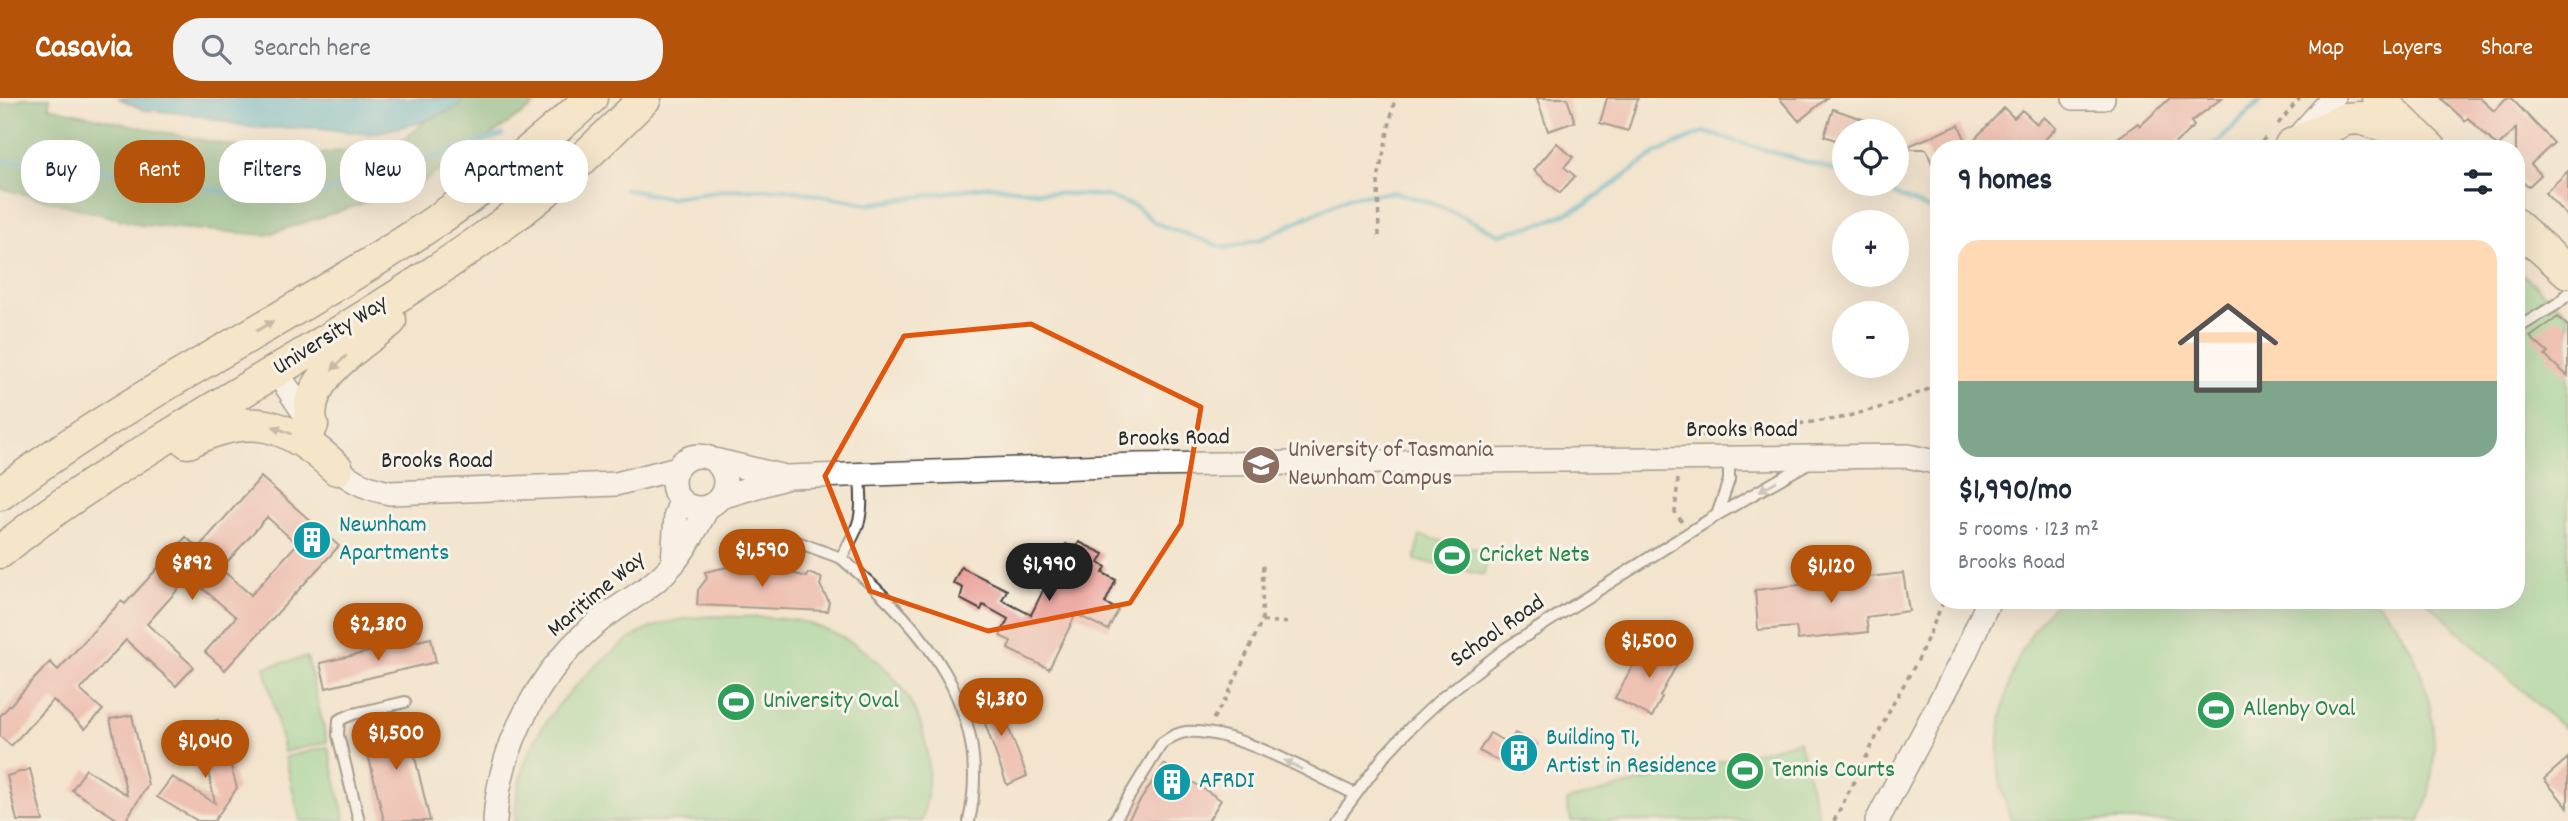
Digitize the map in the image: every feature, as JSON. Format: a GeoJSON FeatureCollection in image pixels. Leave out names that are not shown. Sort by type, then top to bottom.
{"type":"FeatureCollection","features":[{"type":"Feature","properties":{"kind":"main road"},"geometry":{"type":"LineString","coordinates":[[545,140],[581,98]]}},
{"type":"Feature","properties":{"kind":"main road","name":"University Way"},"geometry":{"type":"LineString","coordinates":[[545,140],[592,98]]}},
{"type":"Feature","properties":{"kind":"main road","name":"University Way"},"geometry":{"type":"LineString","coordinates":[[0,552],[35,524],[132,458],[276,371],[503,225],[584,158],[645,98]]}},
{"type":"Feature","properties":{"kind":"main road"},"geometry":{"type":"LineString","coordinates":[[2378,98],[2421,140]]}},
{"type":"Feature","properties":{"kind":"main road"},"geometry":{"type":"LineString","coordinates":[[2303,140],[2346,119],[2359,118],[2419,140]]}},
{"type":"Feature","properties":{"kind":"main road","name":"University Way"},"geometry":{"type":"LineString","coordinates":[[0,494],[114,416],[414,236],[462,203]]}},
{"type":"Feature","properties":{"kind":"main road"},"geometry":{"type":"LineString","coordinates":[[312,425],[310,403],[324,378],[360,343],[433,286],[503,225]]}},
{"type":"Feature","properties":{"kind":"main road"},"geometry":{"type":"LineString","coordinates":[[2525,233],[2568,272]]}},
{"type":"Feature","properties":{"kind":"main road"},"geometry":{"type":"LineString","coordinates":[[0,494],[236,364],[250,363],[276,371]]}},
{"type":"Feature","properties":{"kind":"main road"},"geometry":{"type":"LineString","coordinates":[[35,524],[200,436],[230,426],[260,424],[282,429],[313,447],[337,469]]}},
{"type":"Feature","properties":{"kind":"street"},"geometry":{"type":"LineString","coordinates":[[2074,98],[2103,98]]}},
{"type":"Feature","properties":{"kind":"street"},"geometry":{"type":"LineString","coordinates":[[2295,140],[2333,98]]}},
{"type":"Feature","properties":{"kind":"street"},"geometry":{"type":"LineString","coordinates":[[276,371],[337,469]]}},
{"type":"Feature","properties":{"kind":"street"},"geometry":{"type":"LineString","coordinates":[[698,456],[714,460],[724,474],[725,490],[715,502],[692,508],[679,499],[673,484],[677,468],[683,462],[698,456]]}},
{"type":"Feature","properties":{"kind":"street","name":"Brooks Road"},"geometry":{"type":"LineString","coordinates":[[714,460],[788,477],[1164,465],[1680,457],[1729,459],[1908,456],[1930,461]]}},
{"type":"Feature","properties":{"kind":"street","name":"Brooks Road"},"geometry":{"type":"LineString","coordinates":[[337,469],[361,484],[390,493],[616,484],[677,468]]}},
{"type":"Feature","properties":{"kind":"street","name":"Brooks Road"},"geometry":{"type":"LineString","coordinates":[[715,502],[788,477]]}},
{"type":"Feature","properties":{"kind":"street","name":"Brooks Road"},"geometry":{"type":"LineString","coordinates":[[616,484],[679,499]]}},
{"type":"Feature","properties":{"kind":"street","name":"Maritime Way"},"geometry":{"type":"LineString","coordinates":[[677,559],[676,514],[679,499]]}},
{"type":"Feature","properties":{"kind":"street","name":"Maritime Way"},"geometry":{"type":"LineString","coordinates":[[495,821],[508,753],[541,686],[579,640],[656,581],[677,559],[715,502]]}},
{"type":"Feature","properties":{"kind":"street"},"geometry":{"type":"LineString","coordinates":[[1877,821],[1964,656],[1985,609]]}},
{"type":"Feature","properties":{"kind":"lane"},"geometry":{"type":"LineString","coordinates":[[2525,324],[2568,294]]}},
{"type":"Feature","properties":{"kind":"lane","name":"School Road"},"geometry":{"type":"LineString","coordinates":[[1336,821],[1411,727],[1474,671],[1717,515],[1818,457]]}},
{"type":"Feature","properties":{"kind":"lane"},"geometry":{"type":"LineString","coordinates":[[1717,515],[1729,481],[1729,459]]}},
{"type":"Feature","properties":{"kind":"lane"},"geometry":{"type":"LineString","coordinates":[[841,558],[860,524],[860,476]]}},
{"type":"Feature","properties":{"kind":"lane"},"geometry":{"type":"LineString","coordinates":[[757,543],[781,536],[841,558],[877,588],[908,620],[941,664],[962,705],[973,752],[974,782],[969,821]]}},
{"type":"Feature","properties":{"kind":"lane"},"geometry":{"type":"LineString","coordinates":[[359,821],[338,735],[340,720],[353,714],[405,702]]}},
{"type":"Feature","properties":{"kind":"lane"},"geometry":{"type":"LineString","coordinates":[[1114,821],[1162,743],[1172,736],[1186,732],[1235,740],[1269,752],[1355,794]]}},
{"type":"Feature","properties":{"kind":"path"},"geometry":{"type":"LineString","coordinates":[[1379,236],[1378,179],[1395,98]]}},
{"type":"Feature","properties":{"kind":"path"},"geometry":{"type":"LineString","coordinates":[[1203,734],[1227,697],[1262,621],[1263,562]]}},
{"type":"Feature","properties":{"kind":"path"},"geometry":{"type":"LineString","coordinates":[[1834,821],[1928,641],[1940,609]]}},
{"type":"Feature","properties":{"kind":"path"},"geometry":{"type":"LineString","coordinates":[[1262,621],[1289,623]]}},
{"type":"Feature","properties":{"kind":"highlighted area"},"geometry":{"type":"Polygon","coordinates":[[[1031,324],[1201,407],[1181,524],[1130,603],[988,631],[870,591],[825,476],[904,336],[1031,324]]]}},
{"type":"Feature","properties":{"kind":"green space"},"geometry":{"type":"Polygon","coordinates":[[[50,98],[49,107],[203,140],[114,140],[114,203],[205,203],[205,140],[219,143],[219,203],[326,203],[326,153],[340,151],[340,203],[365,203],[266,235],[141,225],[57,203],[100,203],[100,140],[21,140],[21,194],[0,188],[0,105],[20,100],[50,98]]]}},
{"type":"Feature","properties":{"kind":"green space"},"geometry":{"type":"Polygon","coordinates":[[[455,98],[541,98],[484,140],[440,140],[440,170],[426,180],[426,140],[403,140],[455,98]]]}},
{"type":"Feature","properties":{"kind":"green space"},"geometry":{"type":"Polygon","coordinates":[[[2525,276],[2568,314],[2568,720],[2563,728],[2435,609],[2525,609],[2525,276]]]}},
{"type":"Feature","properties":{"kind":"green space","name":"Cricket Nets"},"geometry":{"type":"Polygon","coordinates":[[[1420,536],[1489,551],[1484,575],[1415,560],[1420,536]]]}},
{"type":"Feature","properties":{"kind":"green space","name":"Allenby Oval"},"geometry":{"type":"Polygon","coordinates":[[[2051,609],[2383,609],[2410,647],[2429,704],[2433,764],[2429,793],[2420,821],[2011,821],[1999,774],[2000,727],[2010,680],[2030,637],[2051,609]]]}},
{"type":"Feature","properties":{"kind":"green space","name":"University Oval"},"geometry":{"type":"Polygon","coordinates":[[[712,616],[774,618],[807,623],[839,636],[867,653],[890,673],[908,697],[920,724],[927,754],[928,786],[922,821],[515,821],[521,777],[528,756],[549,718],[577,684],[611,653],[644,631],[669,622],[712,616]]]}},
{"type":"Feature","properties":{"kind":"green space"},"geometry":{"type":"Polygon","coordinates":[[[307,657],[327,742],[284,752],[265,667],[307,657]]]}},
{"type":"Feature","properties":{"kind":"green space","name":"Tennis Courts"},"geometry":{"type":"Polygon","coordinates":[[[1799,741],[1820,821],[1571,821],[1566,801],[1799,741]]]}},
{"type":"Feature","properties":{"kind":"green space"},"geometry":{"type":"Polygon","coordinates":[[[328,747],[345,821],[300,821],[285,757],[328,747]]]}},
{"type":"Feature","properties":{"kind":"water"},"geometry":{"type":"Polygon","coordinates":[[[118,98],[463,98],[459,107],[420,123],[369,134],[317,128],[253,128],[192,114],[144,110],[118,98]]]}},
{"type":"Feature","properties":{"kind":"building"},"geometry":{"type":"Polygon","coordinates":[[[1537,98],[1567,98],[1575,122],[1548,131],[1537,98]]]}},
{"type":"Feature","properties":{"kind":"building"},"geometry":{"type":"Polygon","coordinates":[[[1607,98],[1638,98],[1628,131],[1600,123],[1607,98]]]}},
{"type":"Feature","properties":{"kind":"building"},"geometry":{"type":"Polygon","coordinates":[[[1779,98],[1827,98],[1799,121],[1779,98]]]}},
{"type":"Feature","properties":{"kind":"building"},"geometry":{"type":"Polygon","coordinates":[[[2170,98],[2222,98],[2191,122],[2194,126],[2179,140],[2115,140],[2138,123],[2140,126],[2170,98]]]}},
{"type":"Feature","properties":{"kind":"building"},"geometry":{"type":"Polygon","coordinates":[[[2441,98],[2480,98],[2494,111],[2506,98],[2511,98],[2554,143],[2531,164],[2541,175],[2528,187],[2525,184],[2525,140],[2516,140],[2516,128],[2505,140],[2491,140],[2468,118],[2465,121],[2441,98]]]}},
{"type":"Feature","properties":{"kind":"building"},"geometry":{"type":"Polygon","coordinates":[[[2004,108],[2014,118],[2022,110],[2037,124],[2044,117],[2056,128],[2045,140],[1974,140],[2004,108]]]}},
{"type":"Feature","properties":{"kind":"building"},"geometry":{"type":"Polygon","coordinates":[[[1833,109],[1862,119],[1832,119],[1832,139],[1824,136],[1833,109]]]}},
{"type":"Feature","properties":{"kind":"building"},"geometry":{"type":"Polygon","coordinates":[[[1959,125],[1965,140],[1930,140],[1930,159],[1926,149],[1909,149],[1909,146],[1959,125]]]}},
{"type":"Feature","properties":{"kind":"building"},"geometry":{"type":"Polygon","coordinates":[[[1557,143],[1573,157],[1564,167],[1575,176],[1560,193],[1534,170],[1557,143]]]}},
{"type":"Feature","properties":{"kind":"building"},"geometry":{"type":"Polygon","coordinates":[[[2568,171],[2568,217],[2545,193],[2568,171]]]}},
{"type":"Feature","properties":{"kind":"building"},"geometry":{"type":"Polygon","coordinates":[[[2558,317],[2568,326],[2568,376],[2545,356],[2548,353],[2530,337],[2558,317]]]}},
{"type":"Feature","properties":{"kind":"building"},"geometry":{"type":"Polygon","coordinates":[[[261,477],[339,546],[225,670],[205,652],[236,617],[189,577],[147,624],[194,667],[176,686],[126,640],[80,690],[103,710],[85,729],[53,700],[11,746],[0,736],[0,716],[50,662],[58,670],[121,601],[125,604],[186,537],[198,548],[261,477]],[[267,517],[221,569],[251,595],[297,544],[267,517]]]}},
{"type":"Feature","properties":{"kind":"building"},"geometry":{"type":"Polygon","coordinates":[[[1079,542],[1104,554],[1099,563],[1106,567],[1103,573],[1116,580],[1105,603],[1118,610],[1108,630],[1076,614],[1049,669],[1008,649],[1011,641],[1000,636],[1008,619],[983,605],[981,610],[960,599],[963,588],[953,583],[961,567],[1007,590],[1002,600],[1031,615],[1066,544],[1076,549],[1079,542]]]}},
{"type":"Feature","properties":{"kind":"building"},"geometry":{"type":"Polygon","coordinates":[[[750,562],[752,567],[779,569],[806,577],[808,573],[822,578],[820,585],[829,602],[827,611],[697,605],[698,590],[707,578],[705,572],[750,562]]]}},
{"type":"Feature","properties":{"kind":"building"},"geometry":{"type":"Polygon","coordinates":[[[1903,573],[1909,611],[1866,617],[1868,632],[1798,640],[1796,627],[1758,630],[1755,590],[1903,573]]]}},
{"type":"Feature","properties":{"kind":"building"},"geometry":{"type":"Polygon","coordinates":[[[431,638],[436,662],[326,688],[320,663],[431,638]]]}},
{"type":"Feature","properties":{"kind":"building"},"geometry":{"type":"Polygon","coordinates":[[[1667,645],[1683,653],[1652,717],[1615,698],[1642,649],[1660,659],[1667,645]]]}},
{"type":"Feature","properties":{"kind":"building"},"geometry":{"type":"Polygon","coordinates":[[[994,690],[1027,776],[1007,785],[976,698],[994,690]]]}},
{"type":"Feature","properties":{"kind":"building"},"geometry":{"type":"Polygon","coordinates":[[[132,715],[148,785],[125,821],[120,821],[72,790],[86,769],[127,795],[110,719],[132,715]]]}},
{"type":"Feature","properties":{"kind":"building"},"geometry":{"type":"Polygon","coordinates":[[[406,719],[430,821],[384,821],[362,729],[406,719]]]}},
{"type":"Feature","properties":{"kind":"building"},"geometry":{"type":"Polygon","coordinates":[[[218,720],[237,788],[214,821],[198,821],[157,797],[172,777],[215,803],[198,724],[218,720]]]}},
{"type":"Feature","properties":{"kind":"building","name":"Building T1, Artist in Residence"},"geometry":{"type":"Polygon","coordinates":[[[1490,733],[1509,744],[1515,733],[1537,745],[1522,773],[1479,751],[1490,733]]]}},
{"type":"Feature","properties":{"kind":"building"},"geometry":{"type":"Polygon","coordinates":[[[2568,758],[2568,808],[2544,779],[2568,758]]]}},
{"type":"Feature","properties":{"kind":"building","name":"AFRDI"},"geometry":{"type":"Polygon","coordinates":[[[1164,764],[1221,800],[1208,821],[1127,821],[1164,764]]]}},
{"type":"Feature","properties":{"kind":"building"},"geometry":{"type":"Polygon","coordinates":[[[30,769],[43,821],[17,821],[7,776],[30,769]]]}},
{"type":"Feature","properties":{"kind":"waterway"},"geometry":{"type":"LineString","coordinates":[[2220,140],[2263,98]]}},
{"type":"Feature","properties":{"kind":"waterway"},"geometry":{"type":"LineString","coordinates":[[625,189],[668,198],[728,190],[784,189],[870,204],[989,186],[1107,196],[1137,207],[1155,223],[1225,248],[1261,239],[1349,197],[1395,192],[1438,205],[1499,234],[1544,223],[1585,205],[1656,153],[1704,132],[1832,169]]}},
{"type":"Feature","properties":{"kind":"waterway"},"geometry":{"type":"LineString","coordinates":[[0,161],[62,163],[289,203],[502,135]]}},
{"type":"Feature","properties":{"kind":"waterway"},"geometry":{"type":"LineString","coordinates":[[1899,196],[1930,209]]}},
{"type":"Feature","properties":{"kind":"place","name":"University of Tasmania Newnham Campus"},"geometry":{"type":"Point","coordinates":[1261,465]}},
{"type":"Feature","properties":{"kind":"place","name":"Newnham Apartments"},"geometry":{"type":"Point","coordinates":[312,540]}},
{"type":"Feature","properties":{"kind":"place","name":"Cricket Nets"},"geometry":{"type":"Point","coordinates":[1452,556]}},
{"type":"Feature","properties":{"kind":"place","name":"University Oval"},"geometry":{"type":"Point","coordinates":[736,702]}},
{"type":"Feature","properties":{"kind":"place","name":"Allenby Oval"},"geometry":{"type":"Point","coordinates":[2216,710]}},
{"type":"Feature","properties":{"kind":"place","name":"Building T1, Artist in Residence"},"geometry":{"type":"Point","coordinates":[1519,753]}},
{"type":"Feature","properties":{"kind":"place","name":"Tennis Courts"},"geometry":{"type":"Point","coordinates":[1745,771]}},
{"type":"Feature","properties":{"kind":"place","name":"AFRDI"},"geometry":{"type":"Point","coordinates":[1172,782]}}]}
